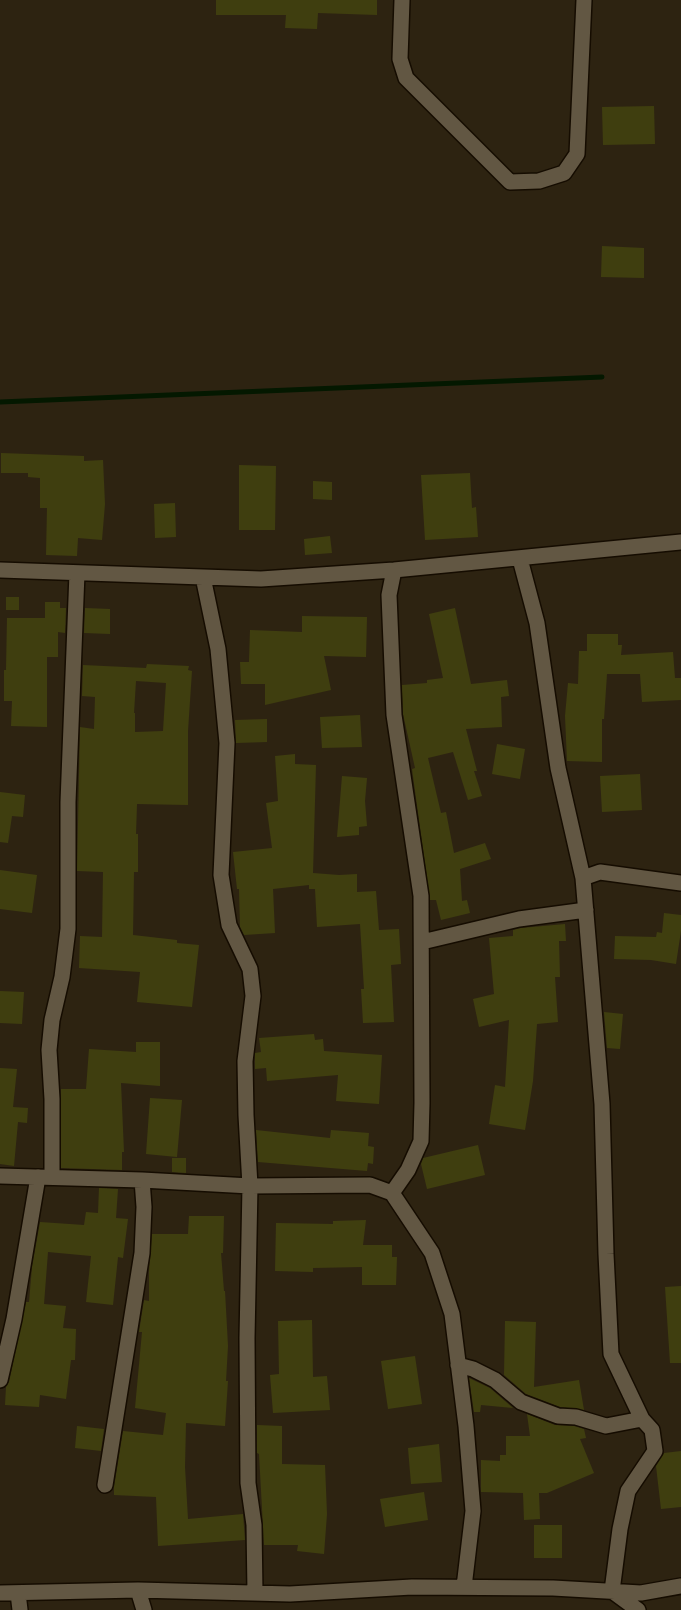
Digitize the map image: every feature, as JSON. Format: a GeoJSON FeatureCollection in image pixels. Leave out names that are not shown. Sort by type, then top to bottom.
{"type":"FeatureCollection","features":[{"type":"Feature","properties":{"kind":"street"},"geometry":{"type":"LineString","coordinates":[[402,0],[400,59],[406,78],[510,182],[539,182],[564,173],[577,154],[584,0]]}},
{"type":"Feature","properties":{"kind":"street"},"geometry":{"type":"LineString","coordinates":[[0,570],[261,579],[520,559],[681,542]]}},
{"type":"Feature","properties":{"kind":"street"},"geometry":{"type":"LineString","coordinates":[[520,559],[538,623],[558,768],[583,878],[602,1104],[611,1354],[642,1419],[652,1430],[655,1451],[628,1491],[620,1529],[612,1591]]}},
{"type":"Feature","properties":{"kind":"street"},"geometry":{"type":"LineString","coordinates":[[392,1193],[408,1170],[421,1141],[422,942],[421,896],[394,715],[389,595],[394,570]]}},
{"type":"Feature","properties":{"kind":"street"},"geometry":{"type":"LineString","coordinates":[[0,1380],[45,1177],[52,1100],[49,1050],[52,1020],[62,977],[68,928],[68,802],[78,573]]}},
{"type":"Feature","properties":{"kind":"street"},"geometry":{"type":"LineString","coordinates":[[203,577],[218,649],[227,743],[221,875],[230,925],[250,969],[253,996],[246,1061],[246,1114],[250,1186],[247,1338],[248,1483],[254,1525],[255,1593]]}},
{"type":"Feature","properties":{"kind":"street"},"geometry":{"type":"LineString","coordinates":[[583,878],[600,872],[681,883]]}},
{"type":"Feature","properties":{"kind":"street"},"geometry":{"type":"LineString","coordinates":[[422,942],[519,919],[586,910]]}},
{"type":"Feature","properties":{"kind":"street"},"geometry":{"type":"LineString","coordinates":[[0,1176],[142,1180],[250,1186],[370,1185],[392,1193],[432,1254],[452,1314],[466,1426],[473,1511],[464,1587]]}},
{"type":"Feature","properties":{"kind":"street"},"geometry":{"type":"LineString","coordinates":[[105,1485],[142,1253],[144,1207],[142,1180]]}},
{"type":"Feature","properties":{"kind":"street"},"geometry":{"type":"LineString","coordinates":[[458,1366],[473,1369],[495,1380],[521,1402],[558,1416],[576,1417],[606,1426],[642,1419]]}},
{"type":"Feature","properties":{"kind":"street"},"geometry":{"type":"LineString","coordinates":[[0,1593],[138,1590],[290,1594],[412,1587],[464,1587],[553,1588],[641,1593],[681,1586]]}},
{"type":"Feature","properties":{"kind":"street"},"geometry":{"type":"LineString","coordinates":[[138,1590],[144,1610]]}},
{"type":"Feature","properties":{"kind":"street"},"geometry":{"type":"LineString","coordinates":[[612,1591],[638,1610]]}},
{"type":"Feature","properties":{"kind":"street"},"geometry":{"type":"LineString","coordinates":[[18,1593],[20,1610]]}},
{"type":"Feature","properties":{"kind":"building"},"geometry":{"type":"Polygon","coordinates":[[[216,0],[377,0],[377,15],[318,13],[317,29],[285,28],[286,15],[216,15],[216,0]]]}},
{"type":"Feature","properties":{"kind":"building"},"geometry":{"type":"Polygon","coordinates":[[[654,106],[655,144],[603,145],[602,107],[654,106]]]}},
{"type":"Feature","properties":{"kind":"building"},"geometry":{"type":"Polygon","coordinates":[[[602,246],[644,248],[644,278],[601,277],[602,246]]]}},
{"type":"Feature","properties":{"kind":"building"},"geometry":{"type":"Polygon","coordinates":[[[1,453],[84,456],[84,461],[103,460],[105,504],[102,540],[78,538],[77,556],[46,555],[47,508],[40,508],[40,478],[28,477],[28,473],[1,473],[1,453]]]}},
{"type":"Feature","properties":{"kind":"building"},"geometry":{"type":"Polygon","coordinates":[[[239,465],[276,466],[275,530],[239,530],[239,465]]]}},
{"type":"Feature","properties":{"kind":"building"},"geometry":{"type":"Polygon","coordinates":[[[470,473],[472,508],[476,507],[478,537],[425,540],[421,475],[470,473]]]}},
{"type":"Feature","properties":{"kind":"building"},"geometry":{"type":"Polygon","coordinates":[[[313,481],[332,482],[332,500],[313,499],[313,481]]]}},
{"type":"Feature","properties":{"kind":"building"},"geometry":{"type":"Polygon","coordinates":[[[175,503],[176,537],[155,538],[154,504],[175,503]]]}},
{"type":"Feature","properties":{"kind":"building"},"geometry":{"type":"Polygon","coordinates":[[[330,536],[332,553],[305,555],[304,539],[330,536]]]}},
{"type":"Feature","properties":{"kind":"building"},"geometry":{"type":"Polygon","coordinates":[[[6,597],[19,597],[19,610],[6,610],[6,597]]]}},
{"type":"Feature","properties":{"kind":"building"},"geometry":{"type":"Polygon","coordinates":[[[45,602],[60,602],[60,608],[66,608],[65,633],[58,632],[58,657],[47,657],[47,727],[11,726],[12,701],[4,701],[7,618],[45,618],[45,602]]]}},
{"type":"Feature","properties":{"kind":"building"},"geometry":{"type":"Polygon","coordinates":[[[85,608],[110,609],[110,634],[84,633],[85,608]]]}},
{"type":"Feature","properties":{"kind":"building"},"geometry":{"type":"Polygon","coordinates":[[[455,608],[471,684],[507,680],[509,696],[501,697],[502,727],[466,729],[477,771],[474,771],[482,796],[468,800],[453,752],[428,758],[441,813],[446,812],[454,853],[485,843],[491,859],[460,869],[462,901],[467,900],[470,913],[441,920],[436,900],[430,900],[412,769],[415,768],[403,714],[402,685],[427,683],[427,680],[443,678],[429,614],[455,608]]]}},
{"type":"Feature","properties":{"kind":"building"},"geometry":{"type":"Polygon","coordinates":[[[302,616],[367,617],[366,657],[324,656],[331,690],[265,705],[265,684],[241,684],[240,662],[249,662],[250,630],[302,632],[302,616]]]}},
{"type":"Feature","properties":{"kind":"building"},"geometry":{"type":"Polygon","coordinates":[[[587,634],[618,634],[618,645],[622,645],[621,655],[673,652],[675,678],[681,678],[681,700],[642,702],[640,674],[607,674],[604,719],[602,719],[602,762],[567,761],[565,716],[568,683],[578,684],[579,651],[587,651],[587,634]]]}},
{"type":"Feature","properties":{"kind":"building"},"geometry":{"type":"Polygon","coordinates":[[[147,664],[189,666],[188,670],[192,671],[188,731],[188,805],[137,804],[138,872],[134,872],[133,935],[177,940],[177,943],[199,945],[192,1007],[137,1002],[140,972],[79,968],[80,936],[102,937],[103,872],[77,871],[80,727],[94,729],[95,697],[82,696],[83,665],[146,668],[147,664]],[[136,681],[135,732],[163,731],[166,683],[136,681]]]}},
{"type":"Feature","properties":{"kind":"building"},"geometry":{"type":"Polygon","coordinates":[[[360,715],[362,747],[322,748],[320,717],[360,715]]]}},
{"type":"Feature","properties":{"kind":"building"},"geometry":{"type":"Polygon","coordinates":[[[267,719],[267,742],[236,743],[235,720],[267,719]]]}},
{"type":"Feature","properties":{"kind":"building"},"geometry":{"type":"Polygon","coordinates":[[[497,744],[525,749],[520,779],[492,774],[497,744]]]}},
{"type":"Feature","properties":{"kind":"building"},"geometry":{"type":"Polygon","coordinates":[[[295,754],[295,764],[316,765],[313,873],[357,874],[357,892],[376,891],[379,930],[399,929],[401,964],[391,965],[394,1022],[363,1023],[361,989],[364,989],[360,924],[317,927],[315,889],[309,889],[309,885],[273,889],[275,933],[244,935],[240,927],[239,889],[237,889],[233,852],[272,848],[266,803],[278,801],[275,756],[295,754]]]}},
{"type":"Feature","properties":{"kind":"building"},"geometry":{"type":"Polygon","coordinates":[[[640,774],[642,810],[602,812],[600,776],[640,774]]]}},
{"type":"Feature","properties":{"kind":"building"},"geometry":{"type":"Polygon","coordinates":[[[342,776],[367,778],[365,801],[367,826],[359,827],[359,835],[337,837],[342,776]]]}},
{"type":"Feature","properties":{"kind":"building"},"geometry":{"type":"Polygon","coordinates":[[[0,792],[25,795],[23,817],[12,816],[8,843],[0,842],[0,792]]]}},
{"type":"Feature","properties":{"kind":"building"},"geometry":{"type":"Polygon","coordinates":[[[0,870],[37,875],[32,913],[0,909],[0,870]]]}},
{"type":"Feature","properties":{"kind":"building"},"geometry":{"type":"Polygon","coordinates":[[[664,913],[681,915],[681,931],[676,964],[651,960],[614,959],[615,936],[656,937],[657,932],[662,933],[664,913]]]}},
{"type":"Feature","properties":{"kind":"building"},"geometry":{"type":"Polygon","coordinates":[[[565,924],[566,941],[559,941],[560,977],[555,977],[558,1022],[537,1024],[533,1081],[525,1130],[489,1124],[495,1085],[505,1087],[509,1020],[479,1027],[473,999],[494,994],[489,938],[513,936],[513,930],[521,928],[565,924]]]}},
{"type":"Feature","properties":{"kind":"building"},"geometry":{"type":"Polygon","coordinates":[[[0,991],[24,992],[22,1024],[0,1023],[0,991]]]}},
{"type":"Feature","properties":{"kind":"building"},"geometry":{"type":"Polygon","coordinates":[[[604,1012],[623,1014],[620,1049],[607,1048],[604,1012]]]}},
{"type":"Feature","properties":{"kind":"building"},"geometry":{"type":"Polygon","coordinates":[[[314,1034],[315,1040],[323,1039],[324,1051],[382,1055],[379,1104],[336,1101],[338,1075],[267,1081],[266,1068],[255,1069],[255,1053],[261,1052],[259,1038],[314,1034]]]}},
{"type":"Feature","properties":{"kind":"building"},"geometry":{"type":"Polygon","coordinates":[[[136,1042],[160,1042],[160,1086],[121,1083],[124,1152],[122,1152],[122,1170],[61,1168],[61,1089],[86,1089],[89,1049],[136,1052],[136,1042]]]}},
{"type":"Feature","properties":{"kind":"building"},"geometry":{"type":"Polygon","coordinates":[[[0,1068],[17,1069],[13,1107],[28,1108],[27,1123],[18,1122],[14,1166],[0,1164],[0,1068]]]}},
{"type":"Feature","properties":{"kind":"building"},"geometry":{"type":"Polygon","coordinates":[[[150,1098],[182,1100],[177,1157],[146,1154],[150,1098]]]}},
{"type":"Feature","properties":{"kind":"building"},"geometry":{"type":"Polygon","coordinates":[[[256,1130],[330,1138],[331,1130],[369,1133],[368,1146],[374,1147],[373,1164],[368,1163],[367,1171],[258,1162],[256,1130]]]}},
{"type":"Feature","properties":{"kind":"building"},"geometry":{"type":"Polygon","coordinates":[[[478,1145],[485,1175],[427,1189],[421,1164],[423,1158],[478,1145]]]}},
{"type":"Feature","properties":{"kind":"building"},"geometry":{"type":"Polygon","coordinates":[[[172,1158],[186,1158],[186,1173],[172,1172],[172,1158]]]}},
{"type":"Feature","properties":{"kind":"building"},"geometry":{"type":"Polygon","coordinates":[[[99,1188],[118,1189],[116,1218],[128,1219],[123,1258],[118,1257],[113,1305],[86,1302],[91,1256],[48,1252],[44,1304],[66,1306],[63,1328],[76,1329],[75,1360],[71,1360],[66,1399],[40,1395],[39,1407],[5,1405],[6,1387],[9,1382],[26,1302],[29,1302],[32,1267],[40,1222],[84,1225],[86,1212],[98,1213],[99,1188]]]}},
{"type":"Feature","properties":{"kind":"building"},"geometry":{"type":"Polygon","coordinates":[[[189,1216],[224,1216],[223,1253],[221,1253],[228,1346],[226,1381],[228,1381],[225,1426],[186,1423],[185,1467],[188,1519],[243,1514],[245,1540],[158,1546],[156,1497],[114,1495],[114,1487],[123,1431],[163,1435],[166,1413],[135,1408],[142,1332],[139,1332],[144,1300],[149,1301],[152,1234],[188,1234],[189,1216]]]}},
{"type":"Feature","properties":{"kind":"building"},"geometry":{"type":"Polygon","coordinates":[[[366,1220],[363,1245],[392,1245],[392,1257],[397,1257],[396,1285],[362,1285],[362,1267],[313,1268],[313,1272],[275,1271],[276,1223],[333,1224],[333,1221],[366,1220]]]}},
{"type":"Feature","properties":{"kind":"building"},"geometry":{"type":"Polygon","coordinates":[[[681,1286],[681,1363],[670,1363],[665,1287],[681,1286]]]}},
{"type":"Feature","properties":{"kind":"building"},"geometry":{"type":"Polygon","coordinates":[[[312,1320],[313,1377],[327,1376],[330,1410],[273,1413],[270,1375],[279,1374],[278,1321],[312,1320]]]}},
{"type":"Feature","properties":{"kind":"building"},"geometry":{"type":"Polygon","coordinates":[[[505,1321],[536,1322],[534,1387],[579,1380],[584,1410],[560,1407],[526,1394],[504,1375],[505,1321]]]}},
{"type":"Feature","properties":{"kind":"building"},"geometry":{"type":"Polygon","coordinates":[[[415,1356],[422,1404],[388,1409],[381,1361],[415,1356]]]}},
{"type":"Feature","properties":{"kind":"building"},"geometry":{"type":"Polygon","coordinates":[[[469,1378],[490,1388],[513,1408],[481,1405],[480,1412],[474,1412],[469,1378]]]}},
{"type":"Feature","properties":{"kind":"building"},"geometry":{"type":"Polygon","coordinates":[[[527,1414],[555,1425],[574,1426],[584,1429],[586,1438],[580,1439],[594,1473],[547,1493],[539,1493],[540,1519],[524,1520],[523,1493],[481,1492],[481,1460],[500,1461],[500,1455],[506,1455],[506,1436],[530,1436],[527,1414]]]}},
{"type":"Feature","properties":{"kind":"building"},"geometry":{"type":"Polygon","coordinates":[[[257,1425],[282,1426],[282,1464],[325,1465],[327,1514],[324,1554],[297,1551],[298,1545],[264,1545],[259,1454],[257,1453],[257,1425]]]}},
{"type":"Feature","properties":{"kind":"building"},"geometry":{"type":"Polygon","coordinates":[[[77,1426],[104,1429],[101,1451],[75,1448],[77,1426]]]}},
{"type":"Feature","properties":{"kind":"building"},"geometry":{"type":"Polygon","coordinates":[[[439,1444],[442,1482],[411,1484],[408,1448],[439,1444]]]}},
{"type":"Feature","properties":{"kind":"building"},"geometry":{"type":"Polygon","coordinates":[[[681,1451],[681,1507],[661,1509],[656,1466],[664,1453],[681,1451]]]}},
{"type":"Feature","properties":{"kind":"building"},"geometry":{"type":"Polygon","coordinates":[[[424,1492],[428,1520],[385,1527],[380,1499],[424,1492]]]}},
{"type":"Feature","properties":{"kind":"building"},"geometry":{"type":"Polygon","coordinates":[[[534,1525],[562,1525],[562,1558],[534,1558],[534,1525]]]}},
{"type":"Feature","properties":{"kind":"waterway"},"geometry":{"type":"LineString","coordinates":[[0,402],[602,377]]}}]}
